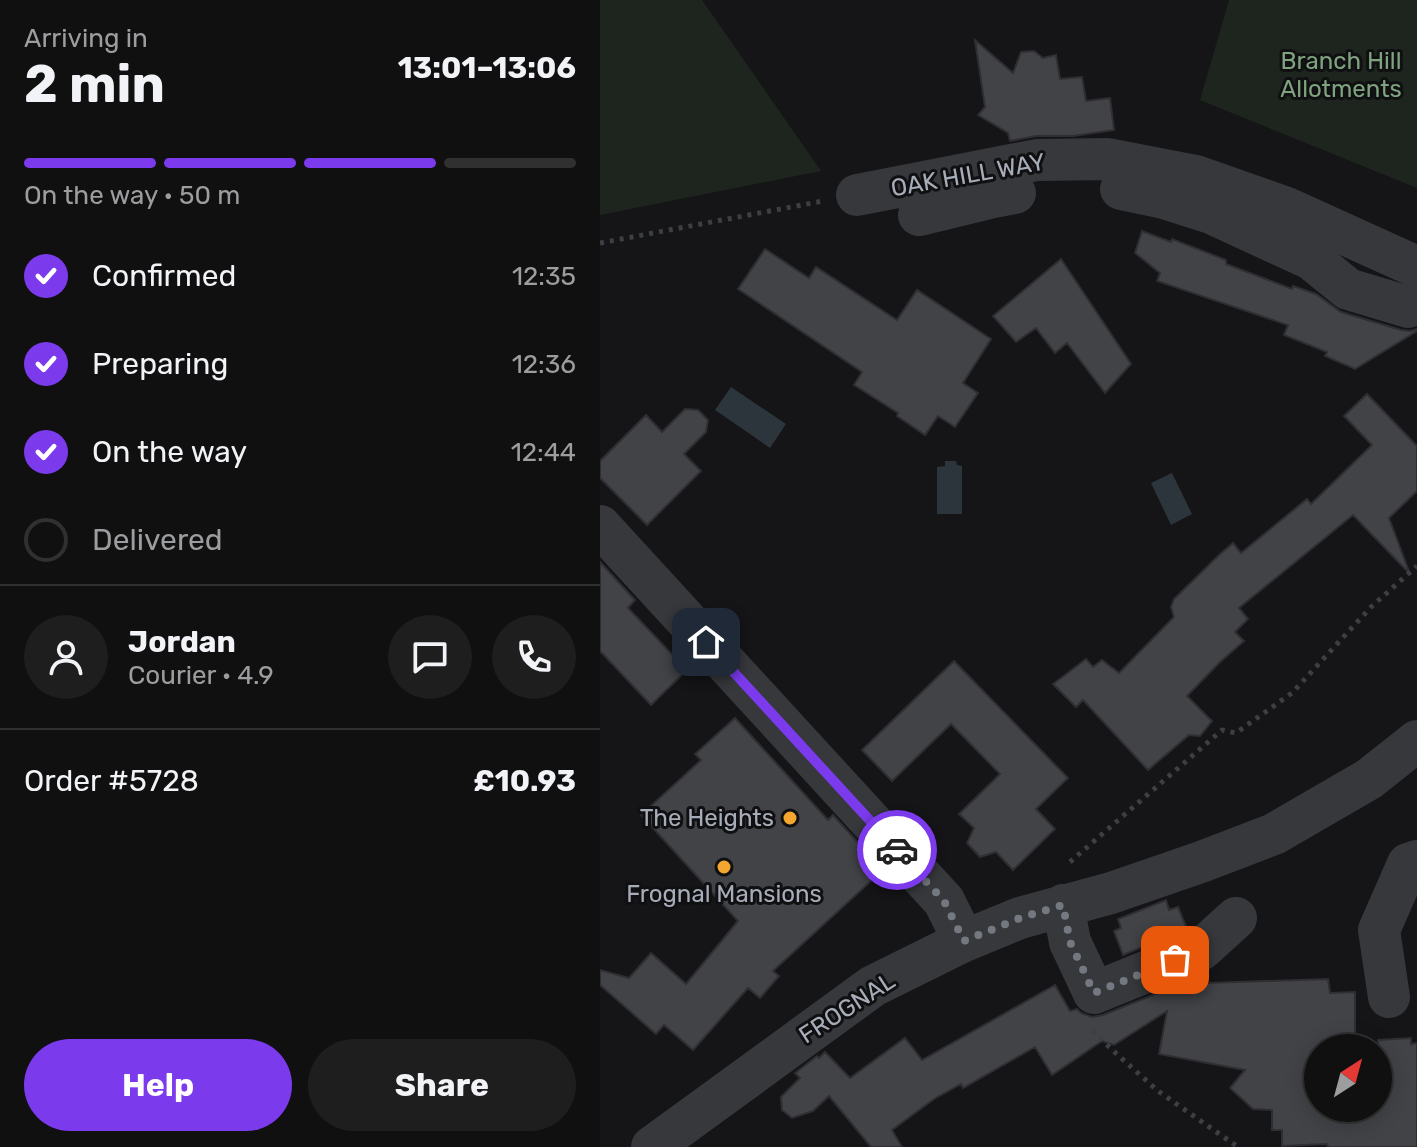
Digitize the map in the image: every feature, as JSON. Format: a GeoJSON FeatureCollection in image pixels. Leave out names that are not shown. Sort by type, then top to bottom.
{"type":"FeatureCollection","features":[{"type":"Feature","properties":{"kind":"street","name":"OAK HILL WAY"},"geometry":{"type":"LineString","coordinates":[[857,195],[1037,160],[1108,159],[1196,176],[1287,208],[1417,267]]}},
{"type":"Feature","properties":{"kind":"street","name":"OAK HILL WAY"},"geometry":{"type":"LineString","coordinates":[[919,215],[1044,188],[1111,187],[1164,198],[1211,213],[1311,259],[1348,289],[1408,307],[1417,302]]}},
{"type":"Feature","properties":{"kind":"street"},"geometry":{"type":"LineString","coordinates":[[600,526],[944,901],[964,941]]}},
{"type":"Feature","properties":{"kind":"street","name":"FROGNAL"},"geometry":{"type":"LineString","coordinates":[[652,1147],[873,986],[964,941],[1020,918],[1126,888],[1274,834],[1369,779],[1417,741]]}},
{"type":"Feature","properties":{"kind":"street"},"geometry":{"type":"LineString","coordinates":[[1389,997],[1379,930],[1408,864],[1417,861]]}},
{"type":"Feature","properties":{"kind":"street"},"geometry":{"type":"LineString","coordinates":[[1063,905],[1070,942],[1094,993],[1202,949],[1236,918]]}},
{"type":"Feature","properties":{"kind":"path","name":"OAK HILL WAY"},"geometry":{"type":"LineString","coordinates":[[600,243],[857,195]]}},
{"type":"Feature","properties":{"kind":"path"},"geometry":{"type":"LineString","coordinates":[[1063,905],[1053,878],[1222,730],[1236,733],[1292,693],[1371,607],[1417,566]]}},
{"type":"Feature","properties":{"kind":"path"},"geometry":{"type":"LineString","coordinates":[[1094,993],[1088,1024],[1109,1047],[1158,1091],[1238,1147]]}},
{"type":"Feature","properties":{"kind":"green space"},"geometry":{"type":"Polygon","coordinates":[[[600,0],[702,0],[821,171],[600,215],[600,0]]]}},
{"type":"Feature","properties":{"kind":"green space","name":"Branch Hill Allotments"},"geometry":{"type":"Polygon","coordinates":[[[1229,0],[1417,0],[1417,188],[1200,100],[1229,0]]]}},
{"type":"Feature","properties":{"kind":"shaded area"},"geometry":{"type":"Polygon","coordinates":[[[731,387],[786,424],[770,448],[715,410],[731,387]]]}},
{"type":"Feature","properties":{"kind":"shaded area"},"geometry":{"type":"Polygon","coordinates":[[[945,461],[956,461],[957,465],[962,466],[962,514],[937,514],[937,467],[945,466],[945,461]]]}},
{"type":"Feature","properties":{"kind":"shaded area"},"geometry":{"type":"Polygon","coordinates":[[[1172,473],[1192,514],[1171,525],[1151,483],[1172,473]]]}},
{"type":"Feature","properties":{"kind":"building"},"geometry":{"type":"Polygon","coordinates":[[[975,40],[1013,73],[1021,52],[1034,51],[1043,58],[1056,55],[1060,79],[1082,77],[1086,101],[1110,98],[1114,130],[1010,141],[1008,133],[978,115],[985,107],[975,40]]]}},
{"type":"Feature","properties":{"kind":"building"},"geometry":{"type":"Polygon","coordinates":[[[1142,231],[1171,242],[1172,239],[1292,289],[1293,286],[1316,294],[1341,312],[1401,330],[1417,331],[1355,369],[1325,356],[1327,352],[1284,335],[1288,325],[1157,281],[1160,273],[1135,253],[1142,231]]]}},
{"type":"Feature","properties":{"kind":"building"},"geometry":{"type":"Polygon","coordinates":[[[765,249],[809,278],[816,267],[897,320],[917,290],[991,339],[963,383],[978,393],[955,427],[938,416],[925,435],[897,416],[898,413],[854,385],[862,372],[738,289],[765,249]]]}},
{"type":"Feature","properties":{"kind":"building"},"geometry":{"type":"Polygon","coordinates":[[[1061,259],[1131,364],[1105,393],[1067,343],[1055,353],[1036,328],[1016,342],[993,316],[1061,259]]]}},
{"type":"Feature","properties":{"kind":"building"},"geometry":{"type":"Polygon","coordinates":[[[1367,394],[1417,446],[1417,491],[1389,518],[1410,574],[1353,515],[1239,608],[1248,619],[1235,632],[1244,641],[1187,696],[1212,721],[1200,736],[1189,735],[1148,770],[1083,700],[1076,707],[1053,684],[1086,659],[1093,667],[1102,660],[1119,673],[1174,617],[1171,607],[1174,599],[1219,555],[1233,543],[1241,553],[1307,499],[1311,504],[1372,445],[1344,416],[1367,394]]]}},
{"type":"Feature","properties":{"kind":"building"},"geometry":{"type":"Polygon","coordinates":[[[685,409],[698,410],[708,420],[706,432],[684,454],[701,471],[647,525],[600,478],[600,461],[646,415],[662,432],[685,409]]]}},
{"type":"Feature","properties":{"kind":"building"},"geometry":{"type":"Polygon","coordinates":[[[600,562],[635,600],[628,608],[687,670],[651,705],[600,651],[600,562]]]}},
{"type":"Feature","properties":{"kind":"building"},"geometry":{"type":"Polygon","coordinates":[[[954,661],[1068,778],[1036,809],[1055,829],[1013,870],[996,852],[980,857],[967,843],[974,828],[959,814],[1000,774],[951,724],[892,781],[862,750],[954,661]]]}},
{"type":"Feature","properties":{"kind":"building"},"geometry":{"type":"Polygon","coordinates":[[[735,718],[828,820],[833,815],[883,870],[773,971],[779,976],[760,998],[748,988],[693,1050],[664,1025],[656,1034],[600,985],[600,970],[629,978],[651,953],[686,984],[738,921],[641,815],[701,760],[695,754],[735,718]]]}},
{"type":"Feature","properties":{"kind":"building"},"geometry":{"type":"Polygon","coordinates":[[[1166,900],[1169,910],[1178,907],[1187,929],[1123,955],[1114,931],[1121,928],[1118,919],[1166,900]]]}},
{"type":"Feature","properties":{"kind":"building"},"geometry":{"type":"Polygon","coordinates":[[[1205,974],[1207,983],[1328,979],[1330,993],[1355,992],[1355,1034],[1304,1034],[1304,1122],[1392,1122],[1392,1039],[1411,1038],[1411,1044],[1417,1043],[1417,1147],[1282,1146],[1282,1130],[1272,1130],[1272,1110],[1253,1109],[1230,1088],[1245,1070],[1159,1054],[1167,1011],[1114,1045],[1102,1041],[1052,1075],[1035,1047],[963,1088],[961,1084],[934,1099],[892,1130],[902,1147],[871,1147],[829,1096],[813,1111],[792,1118],[782,1110],[781,1097],[800,1078],[795,1073],[825,1052],[850,1078],[905,1038],[922,1060],[1055,985],[1070,1011],[1077,1009],[1092,1017],[1205,974]]]}},
{"type":"Feature","properties":{"kind":"way so far"},"geometry":{"type":"LineString","coordinates":[[897,850],[944,901],[964,941],[1020,918],[1063,905],[1070,942],[1094,993],[1175,960]]}},
{"type":"Feature","properties":{"kind":"place","name":"The Heights"},"geometry":{"type":"Point","coordinates":[790,818]}},
{"type":"Feature","properties":{"kind":"place","name":"Frognal Mansions"},"geometry":{"type":"Point","coordinates":[724,867]}},
{"type":"Feature","properties":{"kind":"route"},"geometry":{"type":"LineString","coordinates":[[706,642],[897,850]]}}]}
